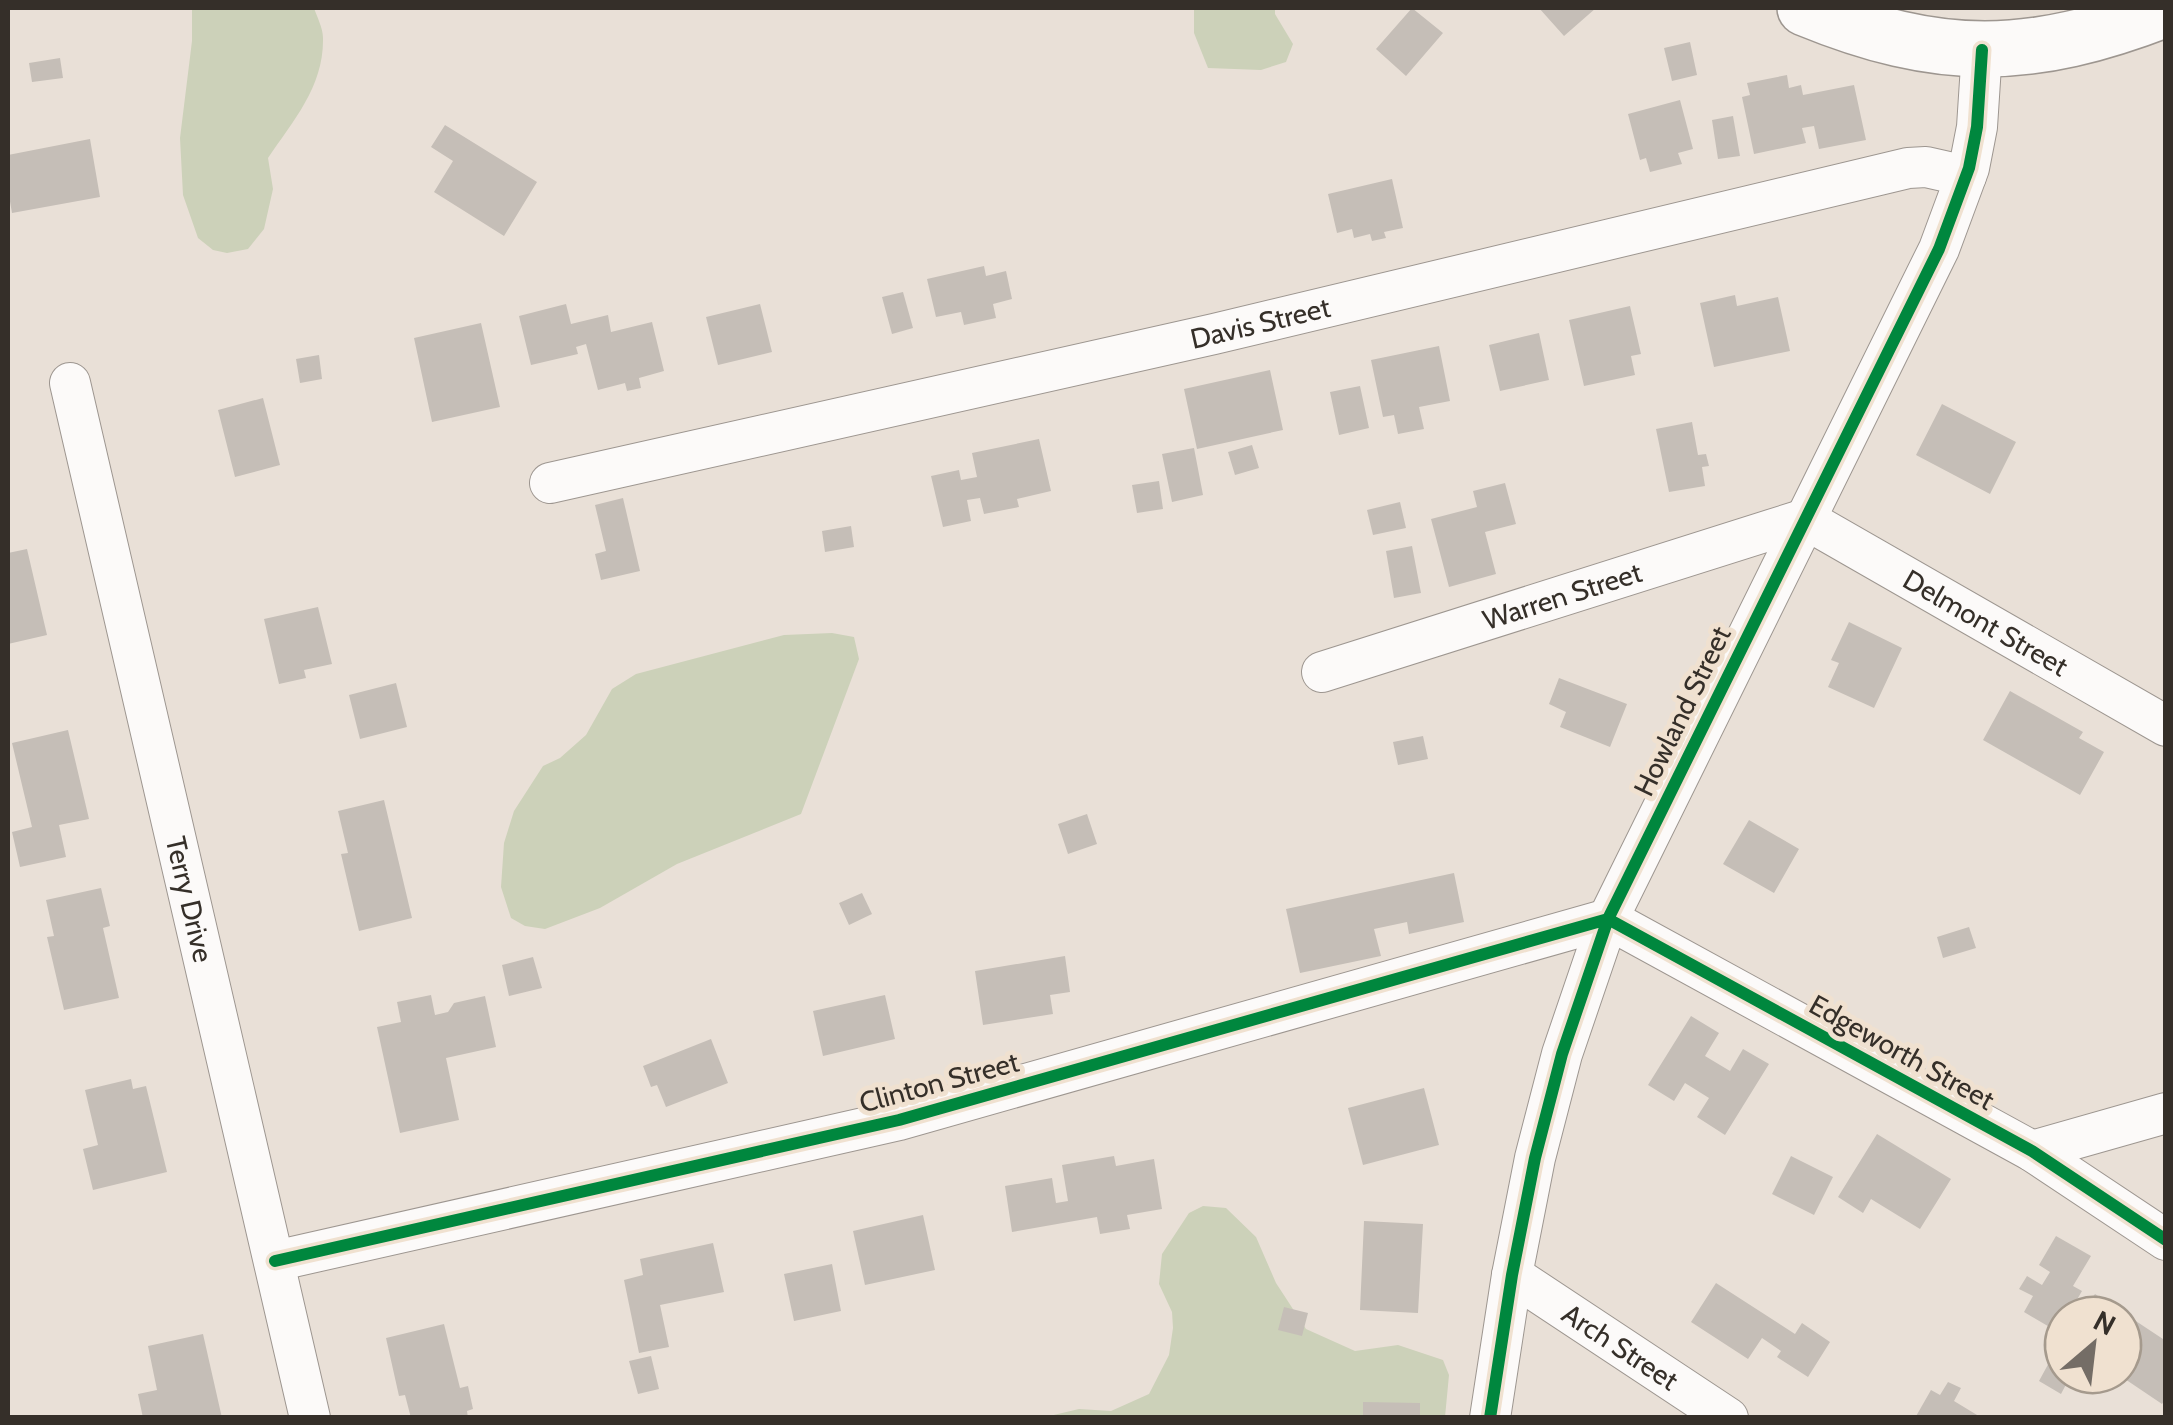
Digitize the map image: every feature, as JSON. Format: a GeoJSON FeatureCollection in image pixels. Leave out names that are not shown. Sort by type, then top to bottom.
{"type":"FeatureCollection","features":[{"type":"Feature","properties":{"kind":"main road"},"geometry":{"type":"LineString","coordinates":[[1805,8],[1903,41],[1982,50],[2024,48],[2095,34],[2166,9]]}},
{"type":"Feature","properties":{"kind":"street","name":"Howland Street"},"geometry":{"type":"LineString","coordinates":[[1490,1418],[1512,1275],[1552,1089],[1608,920],[1939,249],[1966,176],[1977,127],[1982,50]]}},
{"type":"Feature","properties":{"kind":"street","name":"Davis Street"},"geometry":{"type":"LineString","coordinates":[[550,484],[1214,334],[1908,168],[1926,167],[1966,176]]}},
{"type":"Feature","properties":{"kind":"street","name":"Terry Drive"},"geometry":{"type":"LineString","coordinates":[[70,383],[310,1418]]}},
{"type":"Feature","properties":{"kind":"street","name":"Warren Street"},"geometry":{"type":"LineString","coordinates":[[1322,672],[1805,519]]}},
{"type":"Feature","properties":{"kind":"street","name":"Delmont Street"},"geometry":{"type":"LineString","coordinates":[[1805,519],[2166,726]]}},
{"type":"Feature","properties":{"kind":"street","name":"Clinton Street"},"geometry":{"type":"LineString","coordinates":[[276,1261],[899,1120],[1608,920]]}},
{"type":"Feature","properties":{"kind":"street","name":"Edgeworth Street"},"geometry":{"type":"LineString","coordinates":[[1608,920],[2032,1152],[2166,1240]]}},
{"type":"Feature","properties":{"kind":"street"},"geometry":{"type":"LineString","coordinates":[[2032,1152],[2166,1113]]}},
{"type":"Feature","properties":{"kind":"street","name":"Arch Street"},"geometry":{"type":"LineString","coordinates":[[1512,1275],[1728,1418]]}},
{"type":"Feature","properties":{"kind":"green space"},"geometry":{"type":"Polygon","coordinates":[[[192,8],[314,8],[323,34],[313,87],[268,158],[273,189],[264,229],[248,249],[227,253],[213,250],[198,238],[183,195],[180,138],[192,41],[192,8]]]}},
{"type":"Feature","properties":{"kind":"green space"},"geometry":{"type":"Polygon","coordinates":[[[1194,8],[1275,8],[1293,44],[1286,62],[1261,70],[1208,68],[1194,33],[1194,8]]]}},
{"type":"Feature","properties":{"kind":"green space"},"geometry":{"type":"Polygon","coordinates":[[[832,633],[854,637],[859,659],[801,814],[677,864],[600,908],[545,929],[525,926],[511,918],[501,887],[504,843],[514,811],[543,766],[560,758],[586,735],[612,689],[636,674],[784,635],[832,633]]]}},
{"type":"Feature","properties":{"kind":"green space"},"geometry":{"type":"Polygon","coordinates":[[[1203,1206],[1226,1208],[1256,1237],[1276,1283],[1306,1329],[1355,1351],[1398,1345],[1443,1360],[1449,1375],[1445,1417],[1041,1418],[1079,1409],[1111,1411],[1149,1394],[1169,1355],[1173,1328],[1172,1312],[1159,1284],[1162,1254],[1189,1213],[1203,1206]]]}},
{"type":"Feature","properties":{"kind":"building"},"geometry":{"type":"Polygon","coordinates":[[[1412,8],[1443,33],[1406,76],[1376,49],[1412,8]]]}},
{"type":"Feature","properties":{"kind":"building"},"geometry":{"type":"Polygon","coordinates":[[[1539,8],[1596,8],[1564,36],[1539,8]]]}},
{"type":"Feature","properties":{"kind":"building"},"geometry":{"type":"Polygon","coordinates":[[[1690,42],[1697,75],[1672,81],[1664,48],[1690,42]]]}},
{"type":"Feature","properties":{"kind":"building"},"geometry":{"type":"Polygon","coordinates":[[[60,58],[63,78],[32,82],[29,63],[60,58]]]}},
{"type":"Feature","properties":{"kind":"building"},"geometry":{"type":"Polygon","coordinates":[[[1787,75],[1789,88],[1801,85],[1803,95],[1854,85],[1866,140],[1819,149],[1814,126],[1802,128],[1806,143],[1754,154],[1742,97],[1750,95],[1747,83],[1787,75]]]}},
{"type":"Feature","properties":{"kind":"building"},"geometry":{"type":"Polygon","coordinates":[[[1680,100],[1693,149],[1678,153],[1682,164],[1650,172],[1646,158],[1640,160],[1628,114],[1680,100]]]}},
{"type":"Feature","properties":{"kind":"building"},"geometry":{"type":"Polygon","coordinates":[[[1733,116],[1740,156],[1718,159],[1712,120],[1733,116]]]}},
{"type":"Feature","properties":{"kind":"building"},"geometry":{"type":"Polygon","coordinates":[[[445,125],[537,182],[504,236],[434,192],[453,161],[431,147],[445,125]]]}},
{"type":"Feature","properties":{"kind":"building"},"geometry":{"type":"Polygon","coordinates":[[[90,139],[100,197],[12,213],[8,155],[90,139]]]}},
{"type":"Feature","properties":{"kind":"building"},"geometry":{"type":"Polygon","coordinates":[[[1392,179],[1403,228],[1384,232],[1386,238],[1372,241],[1370,234],[1354,238],[1352,229],[1337,233],[1328,194],[1392,179]]]}},
{"type":"Feature","properties":{"kind":"building"},"geometry":{"type":"Polygon","coordinates":[[[984,266],[986,276],[1006,271],[1012,299],[993,304],[996,318],[964,325],[961,312],[936,317],[927,279],[984,266]]]}},
{"type":"Feature","properties":{"kind":"building"},"geometry":{"type":"Polygon","coordinates":[[[903,292],[913,328],[892,334],[882,297],[903,292]]]}},
{"type":"Feature","properties":{"kind":"building"},"geometry":{"type":"Polygon","coordinates":[[[1735,295],[1737,306],[1778,297],[1790,351],[1714,367],[1700,303],[1735,295]]]}},
{"type":"Feature","properties":{"kind":"building"},"geometry":{"type":"Polygon","coordinates":[[[566,304],[571,324],[608,315],[611,332],[652,322],[664,371],[639,378],[641,388],[627,391],[625,383],[598,390],[586,344],[576,347],[578,354],[531,365],[519,316],[566,304]]]}},
{"type":"Feature","properties":{"kind":"building"},"geometry":{"type":"Polygon","coordinates":[[[760,304],[772,352],[718,365],[706,317],[760,304]]]}},
{"type":"Feature","properties":{"kind":"building"},"geometry":{"type":"Polygon","coordinates":[[[1630,306],[1641,354],[1631,356],[1635,375],[1584,386],[1569,320],[1630,306]]]}},
{"type":"Feature","properties":{"kind":"building"},"geometry":{"type":"Polygon","coordinates":[[[481,323],[500,407],[432,422],[414,338],[481,323]]]}},
{"type":"Feature","properties":{"kind":"building"},"geometry":{"type":"Polygon","coordinates":[[[1539,333],[1549,380],[1500,391],[1489,345],[1539,333]]]}},
{"type":"Feature","properties":{"kind":"building"},"geometry":{"type":"Polygon","coordinates":[[[1439,346],[1450,401],[1419,407],[1424,429],[1398,434],[1394,415],[1383,417],[1371,360],[1439,346]]]}},
{"type":"Feature","properties":{"kind":"building"},"geometry":{"type":"Polygon","coordinates":[[[319,355],[322,379],[300,383],[296,359],[319,355]]]}},
{"type":"Feature","properties":{"kind":"building"},"geometry":{"type":"Polygon","coordinates":[[[1270,370],[1283,430],[1197,449],[1184,389],[1270,370]]]}},
{"type":"Feature","properties":{"kind":"building"},"geometry":{"type":"Polygon","coordinates":[[[1360,386],[1369,428],[1339,435],[1330,392],[1360,386]]]}},
{"type":"Feature","properties":{"kind":"building"},"geometry":{"type":"Polygon","coordinates":[[[263,398],[280,465],[235,477],[218,410],[263,398]]]}},
{"type":"Feature","properties":{"kind":"building"},"geometry":{"type":"Polygon","coordinates":[[[1942,404],[2016,442],[1990,494],[1916,455],[1942,404]]]}},
{"type":"Feature","properties":{"kind":"building"},"geometry":{"type":"Polygon","coordinates":[[[1692,422],[1698,455],[1706,454],[1709,466],[1702,467],[1705,486],[1669,492],[1656,429],[1692,422]]]}},
{"type":"Feature","properties":{"kind":"building"},"geometry":{"type":"Polygon","coordinates":[[[1039,439],[1051,491],[1017,499],[1019,507],[984,514],[980,498],[967,500],[971,521],[943,527],[931,476],[959,470],[961,480],[977,477],[972,453],[1039,439]]]}},
{"type":"Feature","properties":{"kind":"building"},"geometry":{"type":"Polygon","coordinates":[[[1252,445],[1259,468],[1235,475],[1228,452],[1252,445]]]}},
{"type":"Feature","properties":{"kind":"building"},"geometry":{"type":"Polygon","coordinates":[[[1194,448],[1203,495],[1172,502],[1162,454],[1194,448]]]}},
{"type":"Feature","properties":{"kind":"building"},"geometry":{"type":"Polygon","coordinates":[[[1159,481],[1163,509],[1137,513],[1132,485],[1159,481]]]}},
{"type":"Feature","properties":{"kind":"building"},"geometry":{"type":"Polygon","coordinates":[[[1505,483],[1516,524],[1485,532],[1496,574],[1449,587],[1431,519],[1477,507],[1473,491],[1505,483]]]}},
{"type":"Feature","properties":{"kind":"building"},"geometry":{"type":"Polygon","coordinates":[[[623,498],[640,571],[601,580],[595,554],[606,551],[595,505],[623,498]]]}},
{"type":"Feature","properties":{"kind":"building"},"geometry":{"type":"Polygon","coordinates":[[[1400,502],[1406,528],[1373,535],[1367,510],[1400,502]]]}},
{"type":"Feature","properties":{"kind":"building"},"geometry":{"type":"Polygon","coordinates":[[[851,526],[854,547],[825,552],[822,531],[851,526]]]}},
{"type":"Feature","properties":{"kind":"building"},"geometry":{"type":"Polygon","coordinates":[[[1412,546],[1421,593],[1394,598],[1386,551],[1412,546]]]}},
{"type":"Feature","properties":{"kind":"building"},"geometry":{"type":"Polygon","coordinates":[[[27,549],[47,635],[8,644],[8,553],[27,549]]]}},
{"type":"Feature","properties":{"kind":"building"},"geometry":{"type":"Polygon","coordinates":[[[318,607],[332,664],[304,670],[306,678],[279,684],[264,619],[318,607]]]}},
{"type":"Feature","properties":{"kind":"building"},"geometry":{"type":"Polygon","coordinates":[[[1849,622],[1902,648],[1874,708],[1828,687],[1839,663],[1831,660],[1849,622]]]}},
{"type":"Feature","properties":{"kind":"building"},"geometry":{"type":"Polygon","coordinates":[[[1559,678],[1627,704],[1610,747],[1560,727],[1566,712],[1549,704],[1559,678]]]}},
{"type":"Feature","properties":{"kind":"building"},"geometry":{"type":"Polygon","coordinates":[[[396,683],[407,727],[360,739],[349,695],[396,683]]]}},
{"type":"Feature","properties":{"kind":"building"},"geometry":{"type":"Polygon","coordinates":[[[2010,691],[2083,732],[2079,738],[2104,752],[2080,795],[1983,740],[2010,691]]]}},
{"type":"Feature","properties":{"kind":"building"},"geometry":{"type":"Polygon","coordinates":[[[68,730],[89,819],[59,825],[66,857],[20,867],[12,832],[32,827],[12,743],[68,730]]]}},
{"type":"Feature","properties":{"kind":"building"},"geometry":{"type":"Polygon","coordinates":[[[1423,736],[1428,759],[1398,765],[1393,742],[1423,736]]]}},
{"type":"Feature","properties":{"kind":"building"},"geometry":{"type":"Polygon","coordinates":[[[384,800],[412,918],[359,931],[341,854],[348,853],[338,811],[384,800]]]}},
{"type":"Feature","properties":{"kind":"building"},"geometry":{"type":"Polygon","coordinates":[[[1087,814],[1097,844],[1068,854],[1058,824],[1087,814]]]}},
{"type":"Feature","properties":{"kind":"building"},"geometry":{"type":"Polygon","coordinates":[[[1749,820],[1799,849],[1774,893],[1723,864],[1749,820]]]}},
{"type":"Feature","properties":{"kind":"building"},"geometry":{"type":"Polygon","coordinates":[[[1454,873],[1464,922],[1409,934],[1407,922],[1374,929],[1381,956],[1300,973],[1286,909],[1454,873]]]}},
{"type":"Feature","properties":{"kind":"building"},"geometry":{"type":"Polygon","coordinates":[[[101,888],[110,926],[103,928],[119,998],[64,1010],[47,937],[54,936],[46,900],[101,888]]]}},
{"type":"Feature","properties":{"kind":"building"},"geometry":{"type":"Polygon","coordinates":[[[862,893],[872,914],[849,925],[839,903],[862,893]]]}},
{"type":"Feature","properties":{"kind":"building"},"geometry":{"type":"Polygon","coordinates":[[[1969,927],[1976,948],[1943,958],[1937,937],[1969,927]]]}},
{"type":"Feature","properties":{"kind":"building"},"geometry":{"type":"Polygon","coordinates":[[[1065,956],[1070,992],[1050,995],[1053,1014],[983,1025],[975,971],[1065,956]]]}},
{"type":"Feature","properties":{"kind":"building"},"geometry":{"type":"Polygon","coordinates":[[[533,957],[542,988],[509,996],[502,965],[533,957]]]}},
{"type":"Feature","properties":{"kind":"building"},"geometry":{"type":"Polygon","coordinates":[[[431,995],[435,1015],[448,1012],[454,1003],[485,996],[496,1047],[446,1058],[459,1120],[400,1133],[377,1027],[401,1022],[397,1002],[431,995]]]}},
{"type":"Feature","properties":{"kind":"building"},"geometry":{"type":"Polygon","coordinates":[[[885,995],[895,1039],[823,1056],[813,1011],[885,995]]]}},
{"type":"Feature","properties":{"kind":"building"},"geometry":{"type":"Polygon","coordinates":[[[1691,1016],[1719,1033],[1705,1056],[1730,1071],[1743,1049],[1769,1064],[1725,1135],[1697,1117],[1709,1098],[1685,1083],[1674,1101],[1648,1085],[1691,1016]]]}},
{"type":"Feature","properties":{"kind":"building"},"geometry":{"type":"Polygon","coordinates":[[[711,1039],[728,1083],[666,1107],[657,1085],[651,1087],[643,1066],[711,1039]]]}},
{"type":"Feature","properties":{"kind":"building"},"geometry":{"type":"Polygon","coordinates":[[[131,1079],[133,1089],[146,1086],[167,1172],[93,1190],[83,1149],[98,1145],[85,1090],[131,1079]]]}},
{"type":"Feature","properties":{"kind":"building"},"geometry":{"type":"Polygon","coordinates":[[[1424,1088],[1439,1145],[1363,1165],[1348,1108],[1424,1088]]]}},
{"type":"Feature","properties":{"kind":"building"},"geometry":{"type":"Polygon","coordinates":[[[1877,1134],[1951,1179],[1920,1229],[1871,1199],[1863,1213],[1838,1197],[1877,1134]]]}},
{"type":"Feature","properties":{"kind":"building"},"geometry":{"type":"Polygon","coordinates":[[[1114,1156],[1116,1166],[1154,1159],[1162,1209],[1127,1215],[1130,1229],[1100,1234],[1097,1217],[1012,1232],[1005,1186],[1052,1178],[1056,1203],[1068,1201],[1062,1165],[1114,1156]]]}},
{"type":"Feature","properties":{"kind":"building"},"geometry":{"type":"Polygon","coordinates":[[[1791,1156],[1833,1177],[1814,1215],[1772,1194],[1791,1156]]]}},
{"type":"Feature","properties":{"kind":"building"},"geometry":{"type":"Polygon","coordinates":[[[923,1215],[935,1270],[865,1285],[853,1231],[923,1215]]]}},
{"type":"Feature","properties":{"kind":"building"},"geometry":{"type":"Polygon","coordinates":[[[1364,1221],[1423,1224],[1418,1313],[1360,1310],[1364,1221]]]}},
{"type":"Feature","properties":{"kind":"building"},"geometry":{"type":"Polygon","coordinates":[[[2056,1236],[2091,1256],[2073,1286],[2082,1291],[2080,1295],[2043,1295],[2043,1323],[2024,1312],[2033,1296],[2019,1289],[2027,1276],[2042,1285],[2050,1272],[2039,1265],[2056,1236]]]}},
{"type":"Feature","properties":{"kind":"building"},"geometry":{"type":"Polygon","coordinates":[[[713,1243],[724,1292],[660,1305],[669,1347],[639,1353],[624,1280],[643,1275],[640,1259],[713,1243]]]}},
{"type":"Feature","properties":{"kind":"building"},"geometry":{"type":"Polygon","coordinates":[[[832,1264],[841,1311],[794,1321],[784,1274],[832,1264]]]}},
{"type":"Feature","properties":{"kind":"building"},"geometry":{"type":"Polygon","coordinates":[[[1716,1283],[1795,1334],[1802,1323],[1830,1342],[1808,1377],[1777,1357],[1781,1351],[1762,1338],[1748,1359],[1691,1322],[1716,1283]]]}},
{"type":"Feature","properties":{"kind":"building"},"geometry":{"type":"Polygon","coordinates":[[[1284,1307],[1308,1313],[1302,1336],[1278,1330],[1284,1307]]]}},
{"type":"Feature","properties":{"kind":"building"},"geometry":{"type":"Polygon","coordinates":[[[444,1324],[460,1388],[468,1386],[473,1409],[467,1411],[468,1418],[411,1418],[405,1395],[399,1396],[386,1338],[444,1324]]]}},
{"type":"Feature","properties":{"kind":"building"},"geometry":{"type":"Polygon","coordinates":[[[2143,1326],[2166,1341],[2166,1398],[2162,1404],[2143,1391],[2143,1326]]]}},
{"type":"Feature","properties":{"kind":"building"},"geometry":{"type":"Polygon","coordinates":[[[203,1334],[222,1418],[143,1418],[138,1394],[157,1390],[148,1346],[203,1334]]]}},
{"type":"Feature","properties":{"kind":"building"},"geometry":{"type":"Polygon","coordinates":[[[651,1356],[659,1389],[638,1394],[629,1361],[651,1356]]]}},
{"type":"Feature","properties":{"kind":"building"},"geometry":{"type":"Polygon","coordinates":[[[1948,1382],[1961,1388],[1954,1401],[1982,1418],[1915,1418],[1931,1390],[1940,1395],[1948,1382]]]}},
{"type":"Feature","properties":{"kind":"building"},"geometry":{"type":"Polygon","coordinates":[[[1363,1402],[1420,1403],[1420,1418],[1363,1418],[1363,1402]]]}},
{"type":"Feature","properties":{"kind":"cycle path"},"geometry":{"type":"LineString","coordinates":[[1490,1418],[1535,1158],[1562,1054],[1608,919],[1939,249],[1969,168],[1977,127],[1982,50]]}},
{"type":"Feature","properties":{"kind":"cycle path"},"geometry":{"type":"LineString","coordinates":[[275,1261],[899,1120],[1608,919],[2032,1151],[2166,1240]]}}]}
